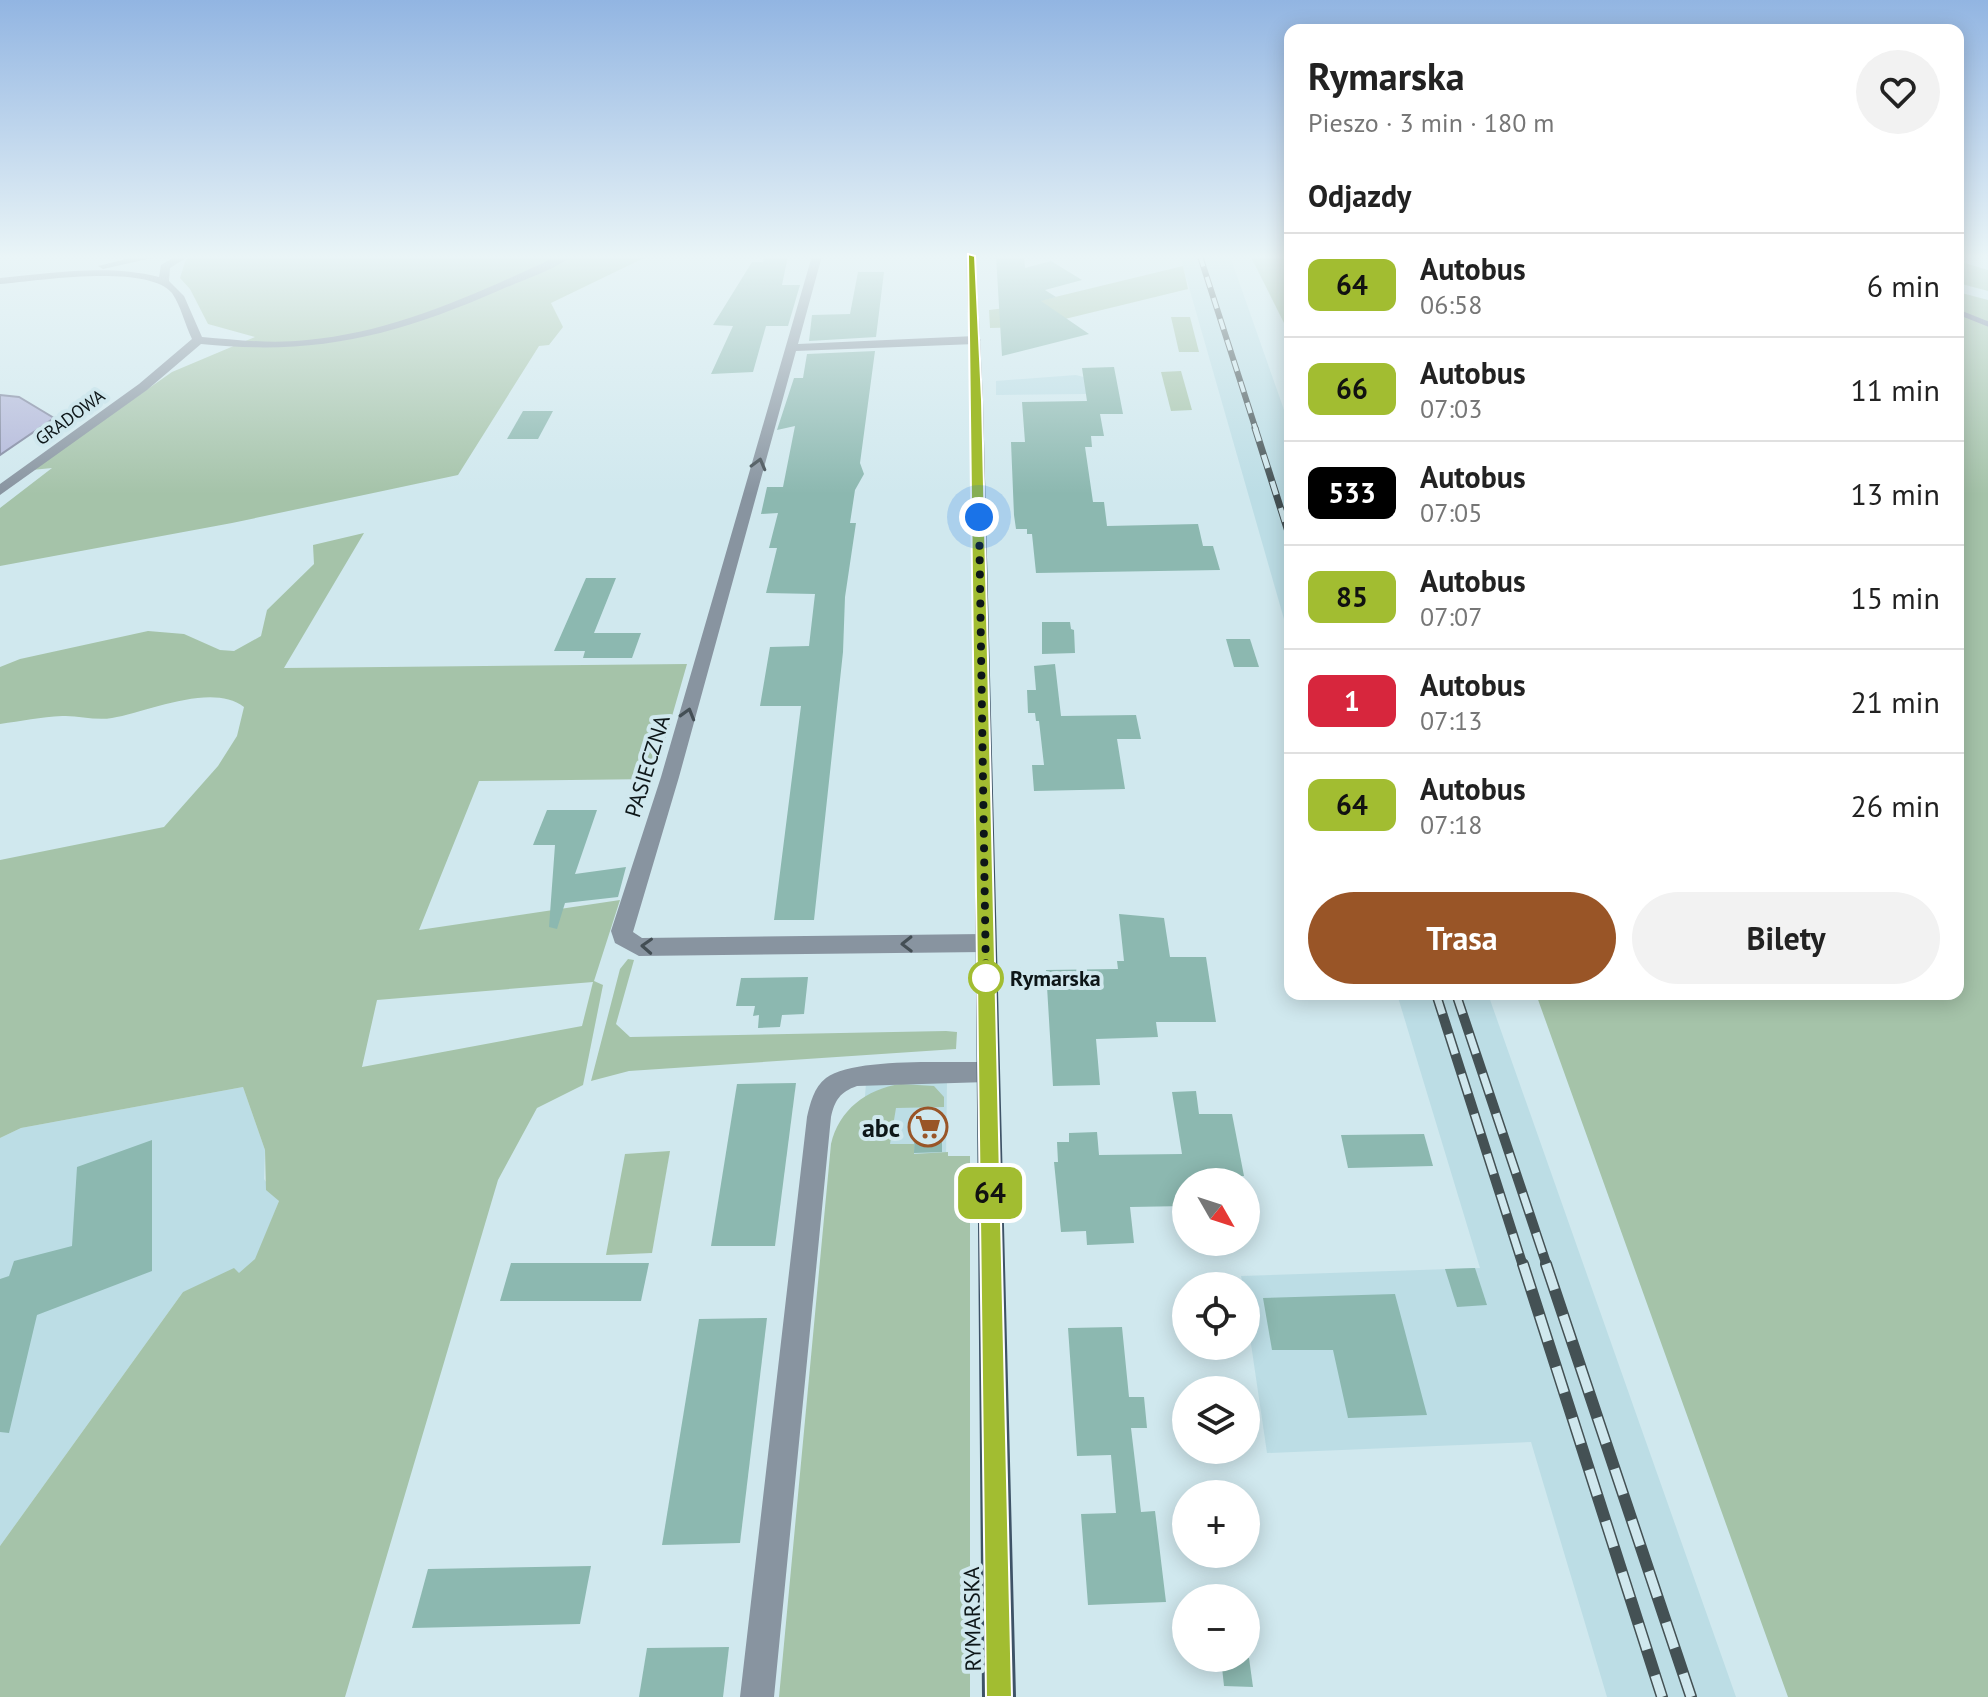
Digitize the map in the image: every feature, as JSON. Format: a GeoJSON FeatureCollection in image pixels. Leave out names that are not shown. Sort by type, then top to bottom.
{"type":"FeatureCollection","features":[{"type":"Feature","properties":{"kind":"main road","name":"RYMARSKA"},"geometry":{"type":"LineString","coordinates":[[975,335],[999,1697]]}},
{"type":"Feature","properties":{"kind":"street"},"geometry":{"type":"LineString","coordinates":[[196,335],[198,340],[280,345],[352,335]]}},
{"type":"Feature","properties":{"kind":"street","name":"PASIECZNA"},"geometry":{"type":"LineString","coordinates":[[795,335],[670,777],[622,931],[623,937],[639,947],[984,943]]}},
{"type":"Feature","properties":{"kind":"street","name":"GRADOWA"},"geometry":{"type":"LineString","coordinates":[[0,491],[143,387],[198,340]]}},
{"type":"Feature","properties":{"kind":"street"},"geometry":{"type":"LineString","coordinates":[[791,348],[975,340]]}},
{"type":"Feature","properties":{"kind":"street"},"geometry":{"type":"LineString","coordinates":[[757,1697],[819,1117],[825,1095],[837,1082],[857,1076],[987,1072]]}},
{"type":"Feature","properties":{"kind":"shaded area"},"geometry":{"type":"Polygon","coordinates":[[[1203,335],[1258,335],[1284,410],[1284,619],[1203,335]]]}},
{"type":"Feature","properties":{"kind":"shaded area"},"geometry":{"type":"Polygon","coordinates":[[[1076,375],[1087,378],[1086,394],[996,395],[996,381],[1076,375]]]}},
{"type":"Feature","properties":{"kind":"shaded area"},"geometry":{"type":"Polygon","coordinates":[[[0,395],[19,397],[54,418],[0,455],[0,395]]]}},
{"type":"Feature","properties":{"kind":"shaded area"},"geometry":{"type":"Polygon","coordinates":[[[1399,1000],[1490,1000],[1736,1697],[1607,1697],[1531,1442],[1267,1453],[1260,1405],[1260,1376],[1256,1376],[1253,1360],[1260,1360],[1260,1275],[1480,1268],[1399,1000]]]}},
{"type":"Feature","properties":{"kind":"shaded area"},"geometry":{"type":"Polygon","coordinates":[[[947,1082],[946,1161],[860,1162],[866,1083],[947,1082]]]}},
{"type":"Feature","properties":{"kind":"shaded area"},"geometry":{"type":"Polygon","coordinates":[[[243,1087],[265,1150],[264,1179],[279,1201],[256,1259],[239,1274],[183,1292],[0,1546],[0,1138],[21,1128],[243,1087]]]}},
{"type":"Feature","properties":{"kind":"green space"},"geometry":{"type":"Polygon","coordinates":[[[248,335],[557,335],[549,345],[539,346],[458,475],[232,523],[0,566],[0,508],[52,468],[32,470],[172,372],[255,337],[248,335]]]}},
{"type":"Feature","properties":{"kind":"green space"},"geometry":{"type":"Polygon","coordinates":[[[1175,335],[1195,335],[1199,352],[1179,352],[1175,335]]]}},
{"type":"Feature","properties":{"kind":"green space"},"geometry":{"type":"Polygon","coordinates":[[[1964,335],[1988,335],[1988,1697],[1788,1697],[1538,1000],[1964,1000],[1964,335]]]}},
{"type":"Feature","properties":{"kind":"green space"},"geometry":{"type":"Polygon","coordinates":[[[1181,371],[1192,410],[1171,411],[1161,372],[1181,371]]]}},
{"type":"Feature","properties":{"kind":"green space"},"geometry":{"type":"Polygon","coordinates":[[[364,533],[284,668],[687,664],[654,779],[479,781],[419,930],[620,900],[594,981],[603,985],[583,1085],[537,1108],[498,1180],[345,1697],[0,1697],[0,1546],[183,1292],[234,1268],[239,1273],[255,1259],[279,1201],[266,1190],[265,1150],[243,1087],[21,1128],[0,1138],[0,860],[164,827],[218,766],[237,736],[244,707],[231,700],[198,698],[112,718],[62,716],[0,724],[0,667],[20,659],[148,631],[184,634],[220,650],[234,651],[261,636],[267,610],[314,564],[313,545],[364,533]],[[593,982],[377,1000],[362,1067],[582,1026],[593,982]]]}},
{"type":"Feature","properties":{"kind":"green space"},"geometry":{"type":"Polygon","coordinates":[[[628,959],[634,960],[616,1024],[630,1037],[946,1031],[957,1032],[956,1049],[629,1071],[591,1081],[620,969],[628,959]]]}},
{"type":"Feature","properties":{"kind":"green space"},"geometry":{"type":"Polygon","coordinates":[[[901,1084],[934,1086],[944,1097],[944,1107],[896,1108],[890,1144],[914,1144],[914,1154],[948,1152],[948,1156],[970,1156],[970,1697],[779,1697],[831,1144],[840,1121],[856,1103],[876,1091],[901,1084]]]}},
{"type":"Feature","properties":{"kind":"green space"},"geometry":{"type":"Polygon","coordinates":[[[670,1151],[652,1253],[606,1255],[625,1154],[670,1151]]]}},
{"type":"Feature","properties":{"kind":"building"},"geometry":{"type":"Polygon","coordinates":[[[729,335],[763,335],[753,372],[711,374],[729,335]]]}},
{"type":"Feature","properties":{"kind":"building"},"geometry":{"type":"Polygon","coordinates":[[[810,335],[876,335],[876,337],[809,341],[810,335]]]}},
{"type":"Feature","properties":{"kind":"building"},"geometry":{"type":"Polygon","coordinates":[[[1001,335],[1084,335],[1002,356],[1001,335]]]}},
{"type":"Feature","properties":{"kind":"building"},"geometry":{"type":"Polygon","coordinates":[[[875,351],[860,463],[864,474],[855,490],[850,523],[856,523],[845,597],[843,652],[814,920],[774,920],[801,706],[760,706],[770,647],[809,646],[815,594],[766,593],[777,548],[769,548],[778,513],[761,514],[767,487],[783,487],[795,426],[777,430],[794,378],[803,378],[807,354],[875,351]]]}},
{"type":"Feature","properties":{"kind":"building"},"geometry":{"type":"Polygon","coordinates":[[[1114,367],[1123,414],[1100,414],[1104,436],[1091,436],[1092,447],[1085,447],[1093,502],[1104,502],[1107,526],[1198,524],[1203,546],[1213,546],[1220,570],[1036,573],[1032,534],[1027,534],[1027,529],[1016,529],[1014,515],[1011,442],[1025,442],[1022,402],[1087,401],[1082,368],[1114,367]]]}},
{"type":"Feature","properties":{"kind":"building"},"geometry":{"type":"Polygon","coordinates":[[[523,411],[553,411],[538,439],[507,439],[523,411]]]}},
{"type":"Feature","properties":{"kind":"building"},"geometry":{"type":"Polygon","coordinates":[[[586,578],[616,578],[594,633],[641,633],[632,658],[583,658],[585,651],[554,651],[586,578]]]}},
{"type":"Feature","properties":{"kind":"building"},"geometry":{"type":"Polygon","coordinates":[[[1042,622],[1070,622],[1074,630],[1075,653],[1042,654],[1042,622]]]}},
{"type":"Feature","properties":{"kind":"building"},"geometry":{"type":"Polygon","coordinates":[[[1226,639],[1250,639],[1259,667],[1234,667],[1226,639]]]}},
{"type":"Feature","properties":{"kind":"building"},"geometry":{"type":"Polygon","coordinates":[[[1055,664],[1061,716],[1136,715],[1141,739],[1117,739],[1125,789],[1034,791],[1032,765],[1044,765],[1039,721],[1036,721],[1035,713],[1028,713],[1027,690],[1036,690],[1034,666],[1055,664]]]}},
{"type":"Feature","properties":{"kind":"building"},"geometry":{"type":"Polygon","coordinates":[[[547,810],[597,810],[575,874],[626,867],[618,897],[565,903],[557,929],[549,927],[555,845],[533,845],[547,810]]]}},
{"type":"Feature","properties":{"kind":"building"},"geometry":{"type":"Polygon","coordinates":[[[1119,914],[1164,918],[1170,957],[1206,957],[1216,1022],[1156,1022],[1158,1037],[1096,1039],[1100,1085],[1053,1086],[1046,970],[1118,969],[1117,961],[1124,961],[1119,914]]]}},
{"type":"Feature","properties":{"kind":"building"},"geometry":{"type":"Polygon","coordinates":[[[808,977],[804,1014],[782,1015],[780,1027],[758,1028],[759,1015],[753,1016],[755,1006],[736,1006],[741,978],[808,977]]]}},
{"type":"Feature","properties":{"kind":"building"},"geometry":{"type":"Polygon","coordinates":[[[796,1083],[775,1246],[711,1246],[737,1084],[796,1083]]]}},
{"type":"Feature","properties":{"kind":"building"},"geometry":{"type":"Polygon","coordinates":[[[1196,1091],[1199,1114],[1232,1114],[1242,1168],[1172,1168],[1172,1206],[1130,1207],[1134,1243],[1087,1245],[1086,1231],[1061,1232],[1054,1162],[1058,1162],[1057,1142],[1069,1142],[1069,1133],[1097,1132],[1099,1155],[1182,1154],[1172,1092],[1196,1091]]]}},
{"type":"Feature","properties":{"kind":"building"},"geometry":{"type":"Polygon","coordinates":[[[915,1112],[942,1112],[942,1152],[914,1153],[915,1112]]]}},
{"type":"Feature","properties":{"kind":"building"},"geometry":{"type":"Polygon","coordinates":[[[1424,1134],[1433,1166],[1348,1168],[1341,1135],[1424,1134]]]}},
{"type":"Feature","properties":{"kind":"building"},"geometry":{"type":"Polygon","coordinates":[[[152,1140],[152,1271],[37,1315],[9,1433],[0,1432],[0,1279],[9,1276],[14,1261],[72,1246],[77,1167],[152,1140]]]}},
{"type":"Feature","properties":{"kind":"building"},"geometry":{"type":"Polygon","coordinates":[[[511,1263],[649,1263],[641,1301],[500,1301],[511,1263]]]}},
{"type":"Feature","properties":{"kind":"building"},"geometry":{"type":"Polygon","coordinates":[[[1475,1268],[1487,1305],[1457,1307],[1445,1269],[1475,1268]]]}},
{"type":"Feature","properties":{"kind":"building"},"geometry":{"type":"Polygon","coordinates":[[[1395,1294],[1427,1415],[1348,1418],[1333,1350],[1272,1350],[1263,1298],[1395,1294]]]}},
{"type":"Feature","properties":{"kind":"building"},"geometry":{"type":"Polygon","coordinates":[[[767,1318],[740,1543],[662,1545],[699,1319],[767,1318]]]}},
{"type":"Feature","properties":{"kind":"building"},"geometry":{"type":"Polygon","coordinates":[[[1122,1327],[1129,1397],[1144,1397],[1147,1428],[1131,1428],[1141,1512],[1155,1511],[1166,1602],[1088,1605],[1081,1514],[1116,1513],[1111,1455],[1077,1456],[1068,1328],[1122,1327]]]}},
{"type":"Feature","properties":{"kind":"building"},"geometry":{"type":"Polygon","coordinates":[[[591,1566],[580,1624],[412,1628],[428,1569],[591,1566]]]}},
{"type":"Feature","properties":{"kind":"building"},"geometry":{"type":"Polygon","coordinates":[[[729,1647],[723,1697],[639,1697],[647,1648],[729,1647]]]}},
{"type":"Feature","properties":{"kind":"building"},"geometry":{"type":"Polygon","coordinates":[[[1222,1672],[1251,1672],[1253,1687],[1224,1686],[1222,1672]]]}},
{"type":"Feature","properties":{"kind":"railway"},"geometry":{"type":"LineString","coordinates":[[1225,335],[1256,430]]}},
{"type":"Feature","properties":{"kind":"railway"},"geometry":{"type":"LineString","coordinates":[[1255,428],[1284,519]]}},
{"type":"Feature","properties":{"kind":"railway"},"geometry":{"type":"LineString","coordinates":[[1438,1000],[1523,1266]]}},
{"type":"Feature","properties":{"kind":"railway"},"geometry":{"type":"LineString","coordinates":[[1458,1000],[1547,1266]]}},
{"type":"Feature","properties":{"kind":"railway"},"geometry":{"type":"LineString","coordinates":[[1523,1264],[1662,1697]]}},
{"type":"Feature","properties":{"kind":"railway"},"geometry":{"type":"LineString","coordinates":[[1546,1264],[1691,1697]]}},
{"type":"Feature","properties":{"kind":"bus line","name":"64"},"geometry":{"type":"LineString","coordinates":[[974,335],[999,1697]]}},
{"type":"Feature","properties":{"kind":"place","name":"Rymarska"},"geometry":{"type":"Point","coordinates":[986,978]}},
{"type":"Feature","properties":{"kind":"place","name":"abc"},"geometry":{"type":"Point","coordinates":[928,1127]}},
{"type":"Feature","properties":{"kind":"route"},"geometry":{"type":"LineString","coordinates":[[979,517],[986,978]]}}]}
